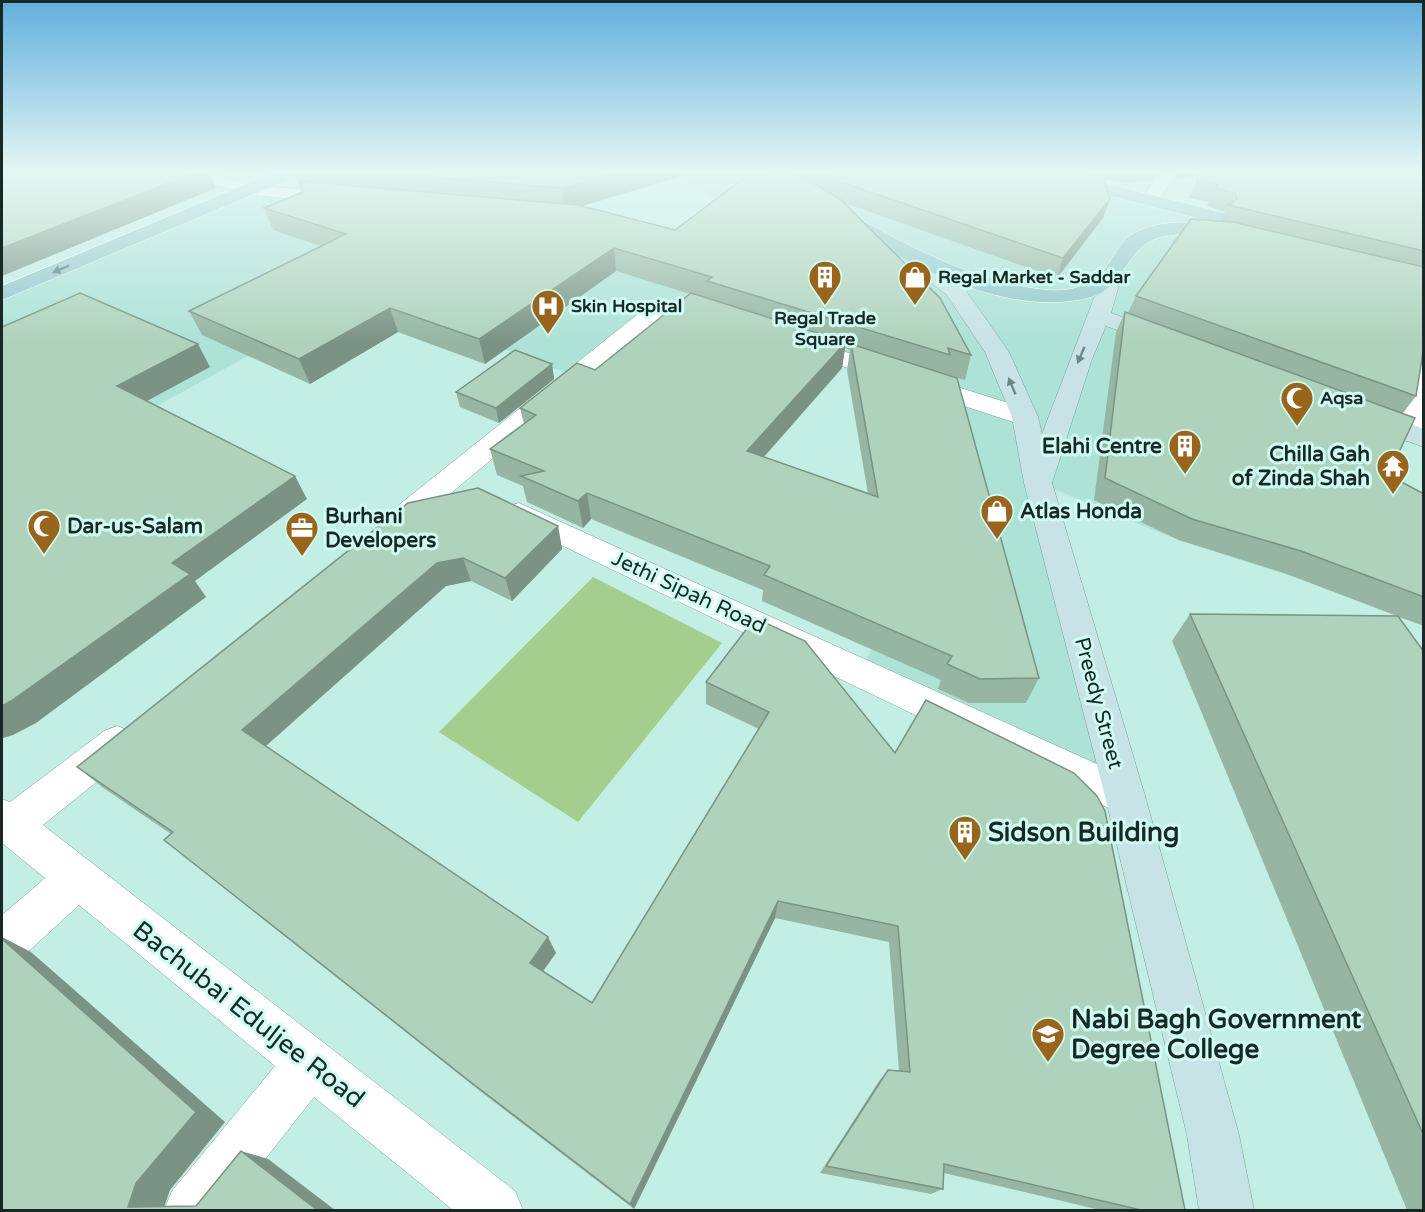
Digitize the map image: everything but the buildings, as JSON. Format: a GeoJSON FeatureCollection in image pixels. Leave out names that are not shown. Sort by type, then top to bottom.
{"type":"FeatureCollection","features":[{"type":"Feature","properties":{"kind":"main road"},"geometry":{"type":"LineString","coordinates":[[2,294],[156,230]]}},
{"type":"Feature","properties":{"kind":"main road"},"geometry":{"type":"LineString","coordinates":[[866,230],[887,242],[969,280],[1010,291],[1052,296],[1086,292],[1109,281]]}},
{"type":"Feature","properties":{"kind":"main road"},"geometry":{"type":"LineString","coordinates":[[1038,483],[1080,359],[1099,316],[1109,281],[1136,241],[1138,230]]}},
{"type":"Feature","properties":{"kind":"main road"},"geometry":{"type":"LineString","coordinates":[[1136,241],[1167,230]]}},
{"type":"Feature","properties":{"kind":"main road"},"geometry":{"type":"LineString","coordinates":[[1184,230],[1224,233],[1247,231],[1242,230]]}},
{"type":"Feature","properties":{"kind":"main road","name":"Preedy Street"},"geometry":{"type":"LineString","coordinates":[[887,242],[954,290],[997,352],[1025,417],[1038,483],[1125,796],[1213,1135],[1227,1210]]}},
{"type":"Feature","properties":{"kind":"main road"},"geometry":{"type":"LineString","coordinates":[[1099,316],[1188,349]]}},
{"type":"Feature","properties":{"kind":"main road"},"geometry":{"type":"LineString","coordinates":[[1344,408],[1418,436]]}},
{"type":"Feature","properties":{"kind":"street"},"geometry":{"type":"LineString","coordinates":[[366,547],[646,320],[662,310],[676,307],[691,309],[745,327]]}},
{"type":"Feature","properties":{"kind":"street"},"geometry":{"type":"LineString","coordinates":[[777,337],[1025,417]]}},
{"type":"Feature","properties":{"kind":"street"},"geometry":{"type":"LineString","coordinates":[[1418,436],[1424,354]]}},
{"type":"Feature","properties":{"kind":"street","name":"Jethi Sipah Road"},"geometry":{"type":"LineString","coordinates":[[450,481],[1125,796]]}},
{"type":"Feature","properties":{"kind":"street"},"geometry":{"type":"LineString","coordinates":[[6,822],[142,723]]}},
{"type":"Feature","properties":{"kind":"street","name":"Bachubai Eduljee Road"},"geometry":{"type":"LineString","coordinates":[[6,822],[496,1210]]}},
{"type":"Feature","properties":{"kind":"street"},"geometry":{"type":"LineString","coordinates":[[2,945],[77,878]]}},
{"type":"Feature","properties":{"kind":"street"},"geometry":{"type":"LineString","coordinates":[[191,1210],[310,1063]]}},
{"type":"Feature","properties":{"kind":"shaded area"},"geometry":{"type":"Polygon","coordinates":[[[156,230],[535,230],[681,250],[708,230],[1269,230],[1287,234],[1303,580],[1178,540],[1039,483],[1125,796],[860,672],[928,534],[885,372],[665,304],[576,377],[361,294],[2,491],[2,294],[156,230]]]}},
{"type":"Feature","properties":{"kind":"green space"},"geometry":{"type":"Polygon","coordinates":[[[593,577],[722,643],[578,822],[439,732],[593,577]]]}},
{"type":"Feature","properties":{"kind":"place","name":"Regal Trade Square"},"geometry":{"type":"Point","coordinates":[825,306]}},
{"type":"Feature","properties":{"kind":"place","name":"Regal Market - Saddar"},"geometry":{"type":"Point","coordinates":[915,306]}},
{"type":"Feature","properties":{"kind":"place","name":"Skin Hospital"},"geometry":{"type":"Point","coordinates":[548,335]}},
{"type":"Feature","properties":{"kind":"place","name":"Aqsa"},"geometry":{"type":"Point","coordinates":[1297,427]}},
{"type":"Feature","properties":{"kind":"place","name":"Elahi Centre"},"geometry":{"type":"Point","coordinates":[1185,475]}},
{"type":"Feature","properties":{"kind":"place","name":"Chilla Gah of Zinda Shah"},"geometry":{"type":"Point","coordinates":[1393,495]}},
{"type":"Feature","properties":{"kind":"place","name":"Atlas Honda"},"geometry":{"type":"Point","coordinates":[997,540]}},
{"type":"Feature","properties":{"kind":"place","name":"Dar-us-Salam"},"geometry":{"type":"Point","coordinates":[44,555]}},
{"type":"Feature","properties":{"kind":"place","name":"Burhani Developers"},"geometry":{"type":"Point","coordinates":[302,557]}},
{"type":"Feature","properties":{"kind":"place","name":"Sidson Building"},"geometry":{"type":"Point","coordinates":[965,861]}},
{"type":"Feature","properties":{"kind":"place","name":"Nabi Bagh Government Degree College"},"geometry":{"type":"Point","coordinates":[1048,1063]}}]}
